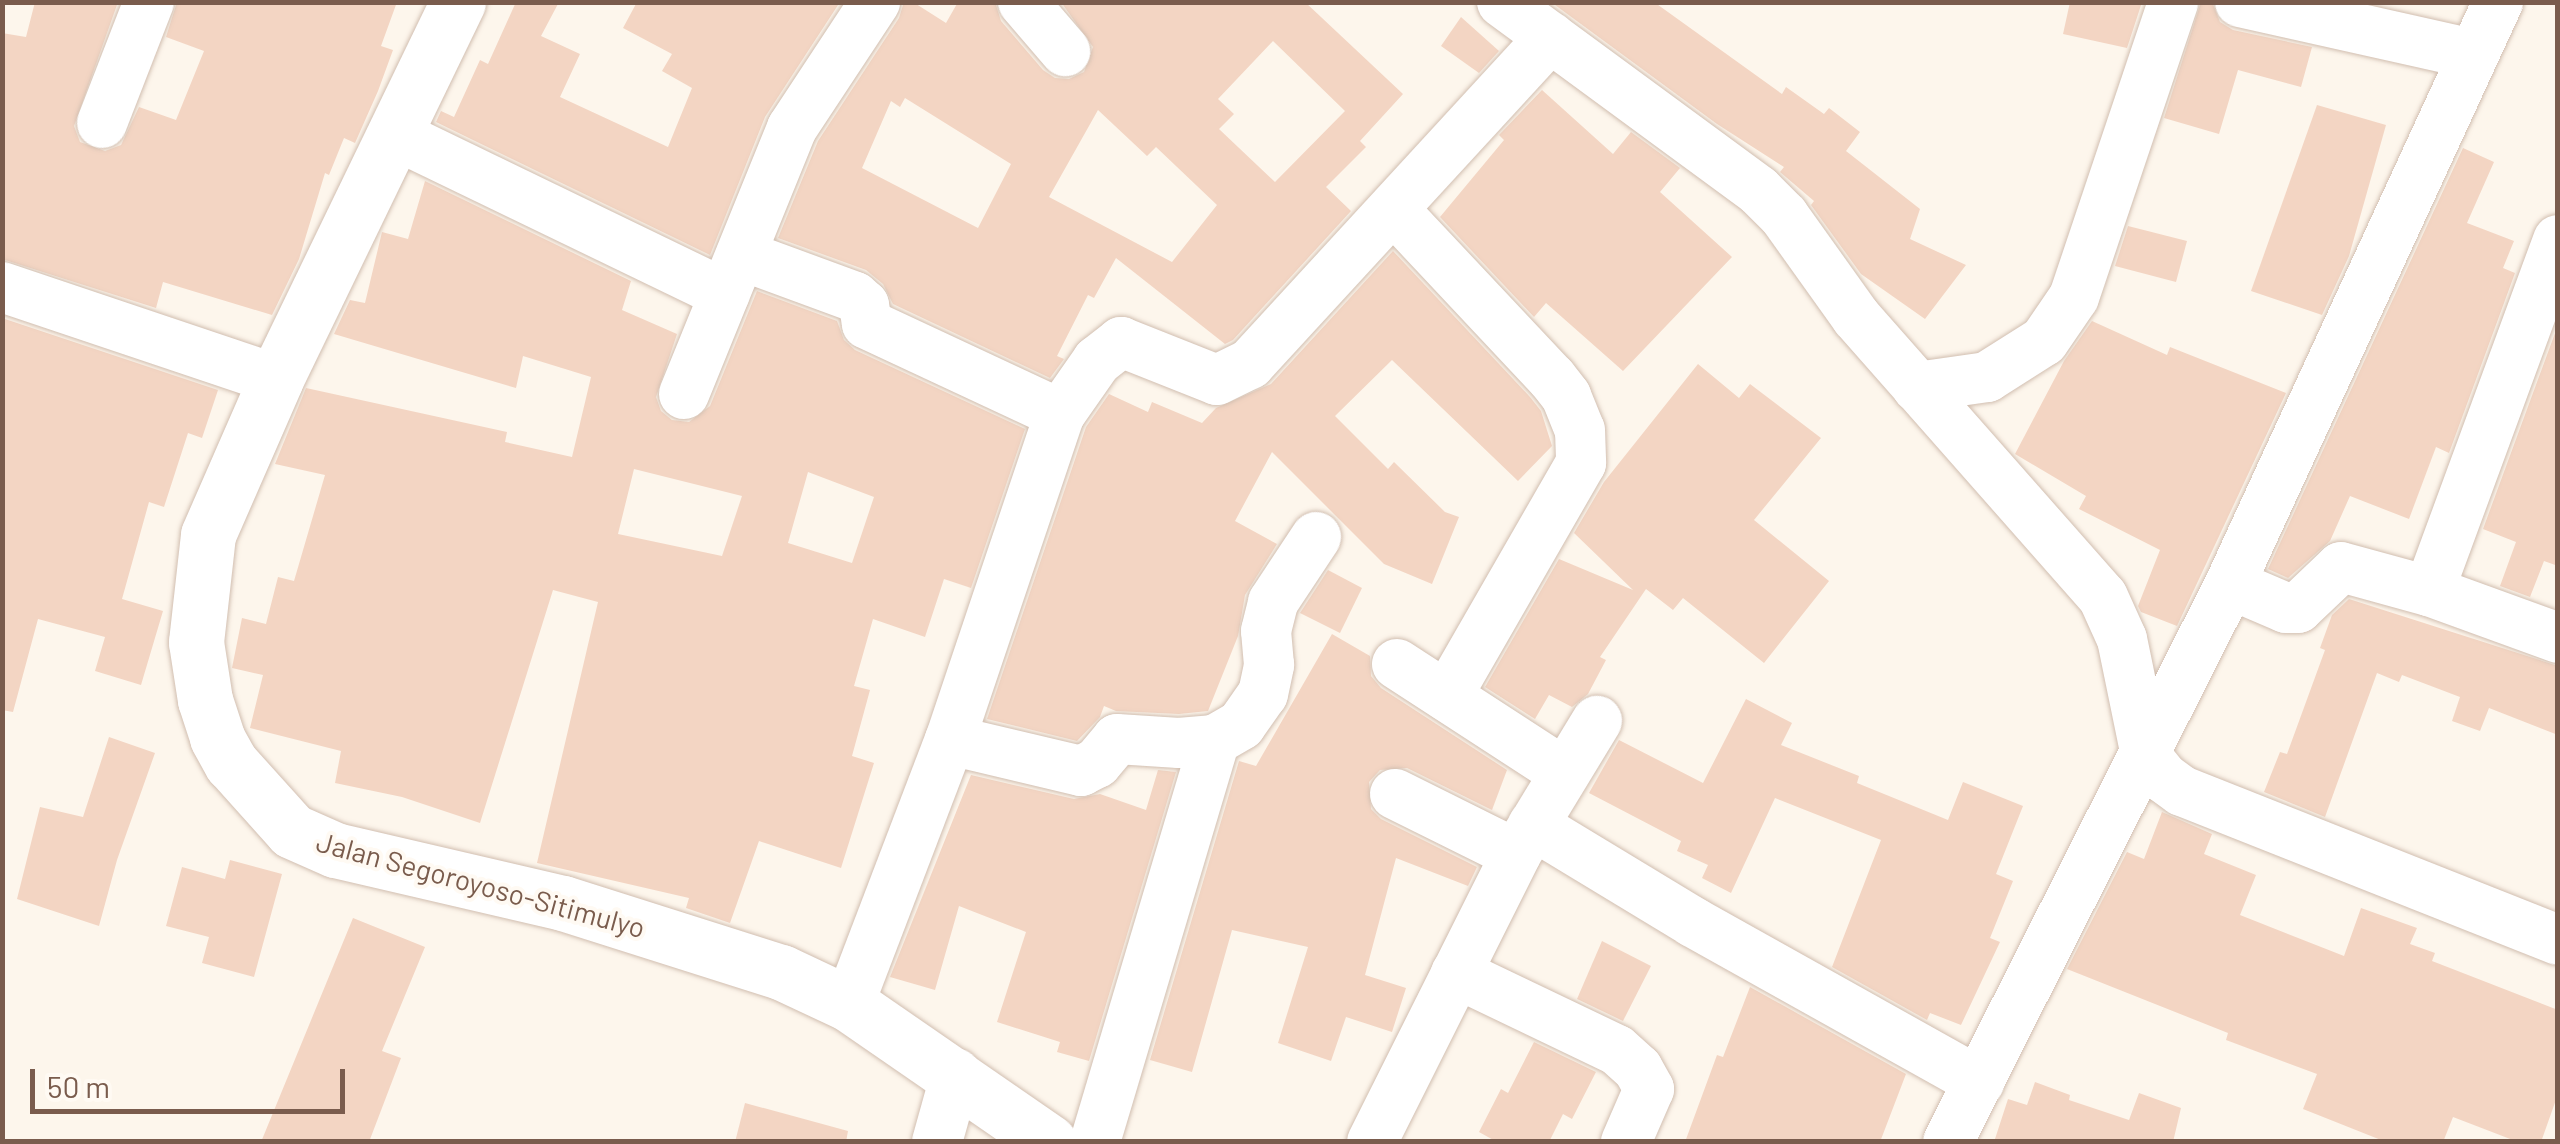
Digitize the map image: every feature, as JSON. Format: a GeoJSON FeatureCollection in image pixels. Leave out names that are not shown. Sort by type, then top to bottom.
{"type":"FeatureCollection","features":[{"type":"Feature","properties":{"kind":"main road","name":"Jalan Segoroyoso-Sitimulyo"},"geometry":{"type":"LineString","coordinates":[[458,2],[276,379],[208,535],[196,642],[216,738],[263,802],[292,832],[334,850],[563,903],[780,972],[848,1004],[956,1074],[1049,1142]]}},
{"type":"Feature","properties":{"kind":"street"},"geometry":{"type":"LineString","coordinates":[[102,122],[148,2]]}},
{"type":"Feature","properties":{"kind":"street"},"geometry":{"type":"LineString","coordinates":[[684,394],[792,128],[875,2]]}},
{"type":"Feature","properties":{"kind":"street"},"geometry":{"type":"LineString","coordinates":[[1023,2],[1065,51]]}},
{"type":"Feature","properties":{"kind":"street"},"geometry":{"type":"LineString","coordinates":[[1502,2],[1772,202],[1849,308],[2103,596],[2122,639],[2146,756],[2182,791],[2558,940]]}},
{"type":"Feature","properties":{"kind":"street"},"geometry":{"type":"LineString","coordinates":[[1917,387],[1988,377],[2044,341],[2074,298],[2172,2]]}},
{"type":"Feature","properties":{"kind":"street"},"geometry":{"type":"LineString","coordinates":[[2240,2],[2473,54]]}},
{"type":"Feature","properties":{"kind":"street"},"geometry":{"type":"LineString","coordinates":[[1948,1142],[2230,584],[2498,2]]}},
{"type":"Feature","properties":{"kind":"street"},"geometry":{"type":"LineString","coordinates":[[848,1004],[950,740],[1060,414],[1097,362],[1121,342],[1135,344],[1201,376],[1217,380],[1235,374],[1394,210],[1552,37]]}},
{"type":"Feature","properties":{"kind":"street"},"geometry":{"type":"LineString","coordinates":[[396,135],[733,275],[855,297],[864,305],[867,324],[1060,414]]}},
{"type":"Feature","properties":{"kind":"street"},"geometry":{"type":"LineString","coordinates":[[1394,210],[1552,378],[1566,396],[1580,430],[1581,463],[1446,696]]}},
{"type":"Feature","properties":{"kind":"street"},"geometry":{"type":"LineString","coordinates":[[2429,591],[2558,240]]}},
{"type":"Feature","properties":{"kind":"street"},"geometry":{"type":"LineString","coordinates":[[2,287],[276,379]]}},
{"type":"Feature","properties":{"kind":"street"},"geometry":{"type":"LineString","coordinates":[[950,740],[1081,771],[1097,762],[1116,738],[1179,743],[1215,740],[1241,725],[1263,694],[1269,665],[1266,631],[1273,602],[1316,537]]}},
{"type":"Feature","properties":{"kind":"street"},"geometry":{"type":"LineString","coordinates":[[2230,584],[2286,608],[2298,608],[2341,568],[2429,591],[2558,638]]}},
{"type":"Feature","properties":{"kind":"street"},"geometry":{"type":"LineString","coordinates":[[1397,664],[1565,773]]}},
{"type":"Feature","properties":{"kind":"street"},"geometry":{"type":"LineString","coordinates":[[1372,1142],[1524,840],[1597,722]]}},
{"type":"Feature","properties":{"kind":"street"},"geometry":{"type":"LineString","coordinates":[[1095,1142],[1215,740]]}},
{"type":"Feature","properties":{"kind":"street"},"geometry":{"type":"LineString","coordinates":[[1395,794],[1524,840],[1693,922],[1979,1082]]}},
{"type":"Feature","properties":{"kind":"street"},"geometry":{"type":"LineString","coordinates":[[1456,973],[1617,1050],[1638,1068],[1650,1088],[1626,1142]]}},
{"type":"Feature","properties":{"kind":"street"},"geometry":{"type":"LineString","coordinates":[[937,1142],[956,1074]]}},
{"type":"Feature","properties":{"kind":"building"},"geometry":{"type":"Polygon","coordinates":[[[35,2],[118,2],[74,126],[80,142],[105,151],[121,145],[139,107],[176,120],[204,51],[166,37],[177,2],[397,2],[381,46],[393,50],[378,91],[355,143],[344,138],[329,175],[325,173],[299,259],[272,315],[163,282],[156,308],[2,259],[2,33],[26,37],[35,2]]]}},
{"type":"Feature","properties":{"kind":"building"},"geometry":{"type":"Polygon","coordinates":[[[516,2],[559,2],[541,36],[580,54],[560,97],[668,147],[692,88],[662,71],[672,54],[623,28],[637,2],[840,2],[765,117],[710,255],[436,122],[441,111],[454,117],[480,60],[488,64],[516,2]]]}},
{"type":"Feature","properties":{"kind":"building"},"geometry":{"type":"Polygon","coordinates":[[[904,2],[913,2],[946,23],[958,2],[995,2],[1001,21],[1043,70],[1055,78],[1069,79],[1084,72],[1093,47],[1061,2],[1305,2],[1403,94],[1360,141],[1366,147],[1326,187],[1351,211],[1233,340],[1225,344],[1116,258],[1094,298],[1088,295],[1057,356],[1064,359],[1050,378],[893,304],[883,284],[866,270],[778,238],[818,141],[899,18],[904,2]],[[1273,41],[1218,99],[1234,114],[1219,129],[1275,182],[1345,111],[1273,41]],[[905,98],[900,107],[891,101],[862,168],[978,228],[1011,164],[905,98]],[[1098,110],[1049,197],[1172,262],[1217,205],[1156,147],[1147,156],[1098,110]]]}},
{"type":"Feature","properties":{"kind":"building"},"geometry":{"type":"Polygon","coordinates":[[[1551,2],[1654,2],[1782,94],[1786,87],[1824,114],[1829,108],[1860,132],[1846,151],[1920,209],[1910,239],[1966,265],[1925,319],[1861,274],[1811,205],[1814,201],[1780,172],[1784,167],[1717,124],[1551,2]]]}},
{"type":"Feature","properties":{"kind":"building"},"geometry":{"type":"Polygon","coordinates":[[[2070,2],[2142,2],[2127,48],[2063,34],[2070,2]]]}},
{"type":"Feature","properties":{"kind":"building"},"geometry":{"type":"Polygon","coordinates":[[[2201,2],[2212,2],[2220,22],[2233,30],[2312,47],[2301,87],[2238,70],[2219,134],[2164,118],[2201,2]]]}},
{"type":"Feature","properties":{"kind":"building"},"geometry":{"type":"Polygon","coordinates":[[[1461,17],[1499,51],[1479,73],[1441,46],[1461,17]]]}},
{"type":"Feature","properties":{"kind":"building"},"geometry":{"type":"Polygon","coordinates":[[[1542,90],[1613,154],[1631,132],[1680,168],[1660,192],[1732,257],[1623,371],[1546,303],[1534,317],[1440,217],[1504,140],[1499,135],[1542,90]]]}},
{"type":"Feature","properties":{"kind":"building"},"geometry":{"type":"Polygon","coordinates":[[[2317,105],[2386,125],[2349,256],[2322,315],[2251,291],[2317,105]]]}},
{"type":"Feature","properties":{"kind":"building"},"geometry":{"type":"Polygon","coordinates":[[[2463,148],[2494,162],[2467,223],[2514,241],[2503,268],[2515,273],[2449,453],[2436,447],[2409,519],[2350,496],[2330,541],[2288,578],[2268,569],[2463,148]]]}},
{"type":"Feature","properties":{"kind":"building"},"geometry":{"type":"Polygon","coordinates":[[[425,181],[631,281],[622,310],[677,334],[656,397],[661,411],[672,420],[689,422],[710,406],[757,291],[837,321],[844,340],[855,350],[1025,429],[971,588],[944,579],[925,637],[873,619],[854,686],[870,690],[852,756],[874,763],[841,868],[759,841],[730,923],[686,908],[689,898],[537,863],[598,602],[553,590],[480,823],[402,797],[335,783],[341,751],[250,728],[263,675],[232,668],[242,618],[266,624],[278,577],[294,581],[325,475],[275,464],[306,388],[507,432],[505,442],[572,457],[591,377],[523,356],[516,388],[334,334],[350,300],[365,303],[382,232],[408,239],[425,181]],[[634,469],[618,534],[722,556],[742,496],[634,469]],[[808,472],[788,543],[852,563],[874,497],[808,472]]]}},
{"type":"Feature","properties":{"kind":"building"},"geometry":{"type":"Polygon","coordinates":[[[2128,226],[2187,241],[2176,282],[2115,266],[2128,226]]]}},
{"type":"Feature","properties":{"kind":"building"},"geometry":{"type":"Polygon","coordinates":[[[1393,251],[1530,397],[1541,411],[1552,446],[1518,481],[1392,360],[1335,416],[1388,469],[1394,462],[1445,512],[1459,517],[1432,584],[1384,564],[1272,452],[1235,521],[1277,544],[1245,595],[1238,636],[1208,711],[1116,711],[1104,706],[1100,717],[1077,741],[987,719],[1086,427],[1109,394],[1148,412],[1152,402],[1202,423],[1216,408],[1271,384],[1393,251]]]}},
{"type":"Feature","properties":{"kind":"building"},"geometry":{"type":"Polygon","coordinates":[[[2,318],[218,390],[202,438],[188,433],[164,507],[149,502],[122,599],[163,611],[141,685],[95,671],[105,637],[38,619],[13,712],[2,710],[2,318]]]}},
{"type":"Feature","properties":{"kind":"building"},"geometry":{"type":"Polygon","coordinates":[[[2092,321],[2167,355],[2170,347],[2286,393],[2177,626],[2141,612],[2138,606],[2160,550],[2079,509],[2086,496],[2015,454],[2064,361],[2092,321]]]}},
{"type":"Feature","properties":{"kind":"building"},"geometry":{"type":"Polygon","coordinates":[[[2558,325],[2558,566],[2544,561],[2530,597],[2500,586],[2516,542],[2483,529],[2558,325]]]}},
{"type":"Feature","properties":{"kind":"building"},"geometry":{"type":"Polygon","coordinates":[[[1698,364],[1739,398],[1750,384],[1821,438],[1754,520],[1829,581],[1764,663],[1683,598],[1673,610],[1646,589],[1600,657],[1606,660],[1588,694],[1572,707],[1549,695],[1535,719],[1485,687],[1559,559],[1633,590],[1574,533],[1604,482],[1698,364]]]}},
{"type":"Feature","properties":{"kind":"building"},"geometry":{"type":"Polygon","coordinates":[[[1328,570],[1362,588],[1340,633],[1300,613],[1328,570]]]}},
{"type":"Feature","properties":{"kind":"building"},"geometry":{"type":"Polygon","coordinates":[[[2349,599],[2558,666],[2558,735],[2489,708],[2480,731],[2452,721],[2460,697],[2402,675],[2399,682],[2377,673],[2325,817],[2264,792],[2280,752],[2287,754],[2325,650],[2320,648],[2332,615],[2349,599]]]}},
{"type":"Feature","properties":{"kind":"building"},"geometry":{"type":"Polygon","coordinates":[[[1332,634],[1370,656],[1371,676],[1381,688],[1507,770],[1492,810],[1407,768],[1380,770],[1369,782],[1371,809],[1381,819],[1477,867],[1468,886],[1396,858],[1365,975],[1406,988],[1392,1032],[1346,1017],[1331,1061],[1278,1043],[1308,947],[1232,930],[1192,1072],[1150,1060],[1239,761],[1256,766],[1332,634]]]}},
{"type":"Feature","properties":{"kind":"building"},"geometry":{"type":"Polygon","coordinates":[[[1746,699],[1792,723],[1781,745],[1859,776],[1857,783],[1948,820],[1963,782],[2023,806],[1996,874],[2013,881],[1990,938],[2000,942],[1961,1025],[1930,1013],[1927,1020],[1832,967],[1881,840],[1775,798],[1731,893],[1702,878],[1708,865],[1677,851],[1681,841],[1589,793],[1619,740],[1703,783],[1746,699]]]}},
{"type":"Feature","properties":{"kind":"building"},"geometry":{"type":"Polygon","coordinates":[[[109,737],[155,753],[117,860],[99,926],[17,899],[40,807],[83,817],[109,737]]]}},
{"type":"Feature","properties":{"kind":"building"},"geometry":{"type":"Polygon","coordinates":[[[1158,770],[1176,772],[1089,1061],[1057,1052],[1060,1042],[997,1022],[1026,932],[959,906],[935,990],[890,977],[971,775],[1074,799],[1100,794],[1146,810],[1158,770]]]}},
{"type":"Feature","properties":{"kind":"building"},"geometry":{"type":"Polygon","coordinates":[[[2162,812],[2212,834],[2204,854],[2256,875],[2240,915],[2344,956],[2361,908],[2417,928],[2410,944],[2435,953],[2432,961],[2558,1010],[2558,1094],[2541,1142],[2518,1142],[2453,1117],[2443,1142],[2386,1142],[2303,1109],[2317,1074],[2226,1040],[2228,1033],[2067,969],[2127,852],[2144,859],[2162,812]]]}},
{"type":"Feature","properties":{"kind":"building"},"geometry":{"type":"Polygon","coordinates":[[[230,860],[282,874],[254,977],[202,963],[209,937],[166,926],[182,867],[225,879],[230,860]]]}},
{"type":"Feature","properties":{"kind":"building"},"geometry":{"type":"Polygon","coordinates":[[[353,918],[425,947],[382,1051],[401,1058],[369,1142],[261,1142],[353,918]]]}},
{"type":"Feature","properties":{"kind":"building"},"geometry":{"type":"Polygon","coordinates":[[[1602,941],[1651,966],[1623,1021],[1577,999],[1602,941]]]}},
{"type":"Feature","properties":{"kind":"building"},"geometry":{"type":"Polygon","coordinates":[[[1750,987],[1906,1074],[1880,1142],[1685,1142],[1717,1055],[1723,1057],[1750,987]]]}},
{"type":"Feature","properties":{"kind":"building"},"geometry":{"type":"Polygon","coordinates":[[[1534,1042],[1596,1072],[1572,1119],[1563,1114],[1549,1142],[1497,1142],[1479,1132],[1501,1089],[1508,1093],[1534,1042]]]}},
{"type":"Feature","properties":{"kind":"building"},"geometry":{"type":"Polygon","coordinates":[[[2035,1082],[2070,1095],[2069,1100],[2129,1120],[2139,1093],[2181,1108],[2173,1142],[1994,1142],[2008,1099],[2027,1105],[2035,1082]]]}},
{"type":"Feature","properties":{"kind":"building"},"geometry":{"type":"Polygon","coordinates":[[[745,1103],[848,1131],[846,1142],[735,1142],[745,1103]]]}}]}
